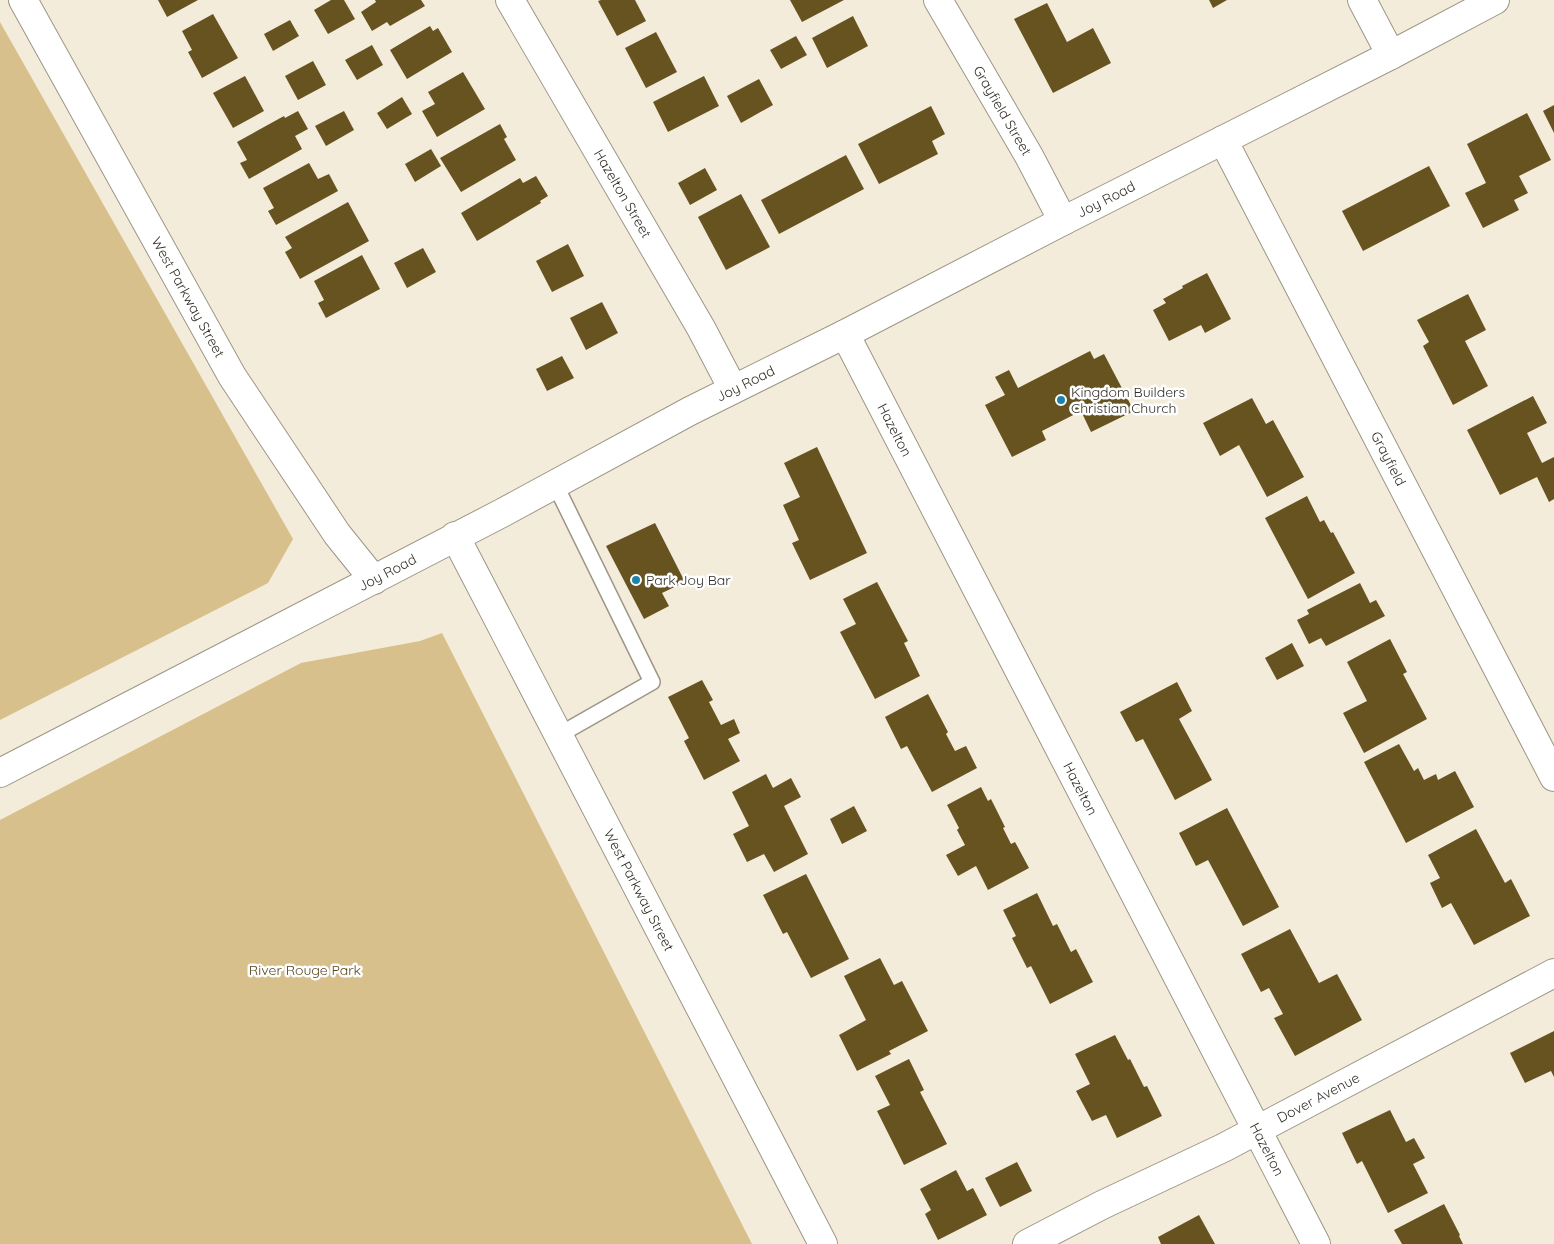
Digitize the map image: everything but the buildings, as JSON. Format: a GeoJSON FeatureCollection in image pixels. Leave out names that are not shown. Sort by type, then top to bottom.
{"type":"FeatureCollection","features":[{"type":"Feature","properties":{"kind":"street","name":"West Parkway Street"},"geometry":{"type":"LineString","coordinates":[[23,0],[232,376],[337,534],[374,580]]}},
{"type":"Feature","properties":{"kind":"street","name":"Hazelton Street"},"geometry":{"type":"LineString","coordinates":[[510,0],[701,328],[733,390]]}},
{"type":"Feature","properties":{"kind":"street","name":"Grayfield Street"},"geometry":{"type":"LineString","coordinates":[[938,0],[1029,156],[1063,221]]}},
{"type":"Feature","properties":{"kind":"street"},"geometry":{"type":"LineString","coordinates":[[1362,0],[1391,55]]}},
{"type":"Feature","properties":{"kind":"street","name":"Joy Road"},"geometry":{"type":"LineString","coordinates":[[0,773],[374,580],[733,390],[1391,55],[1495,0]]}},
{"type":"Feature","properties":{"kind":"street","name":"Grayfield"},"geometry":{"type":"LineString","coordinates":[[1223,140],[1554,777]]}},
{"type":"Feature","properties":{"kind":"street","name":"Hazelton"},"geometry":{"type":"LineString","coordinates":[[845,334],[1316,1244]]}},
{"type":"Feature","properties":{"kind":"street","name":"West Parkway Street"},"geometry":{"type":"LineString","coordinates":[[455,536],[823,1244]]}},
{"type":"Feature","properties":{"kind":"street","name":"Dover Avenue"},"geometry":{"type":"LineString","coordinates":[[1027,1244],[1102,1205],[1257,1130],[1554,973]]}},
{"type":"Feature","properties":{"kind":"lane"},"geometry":{"type":"LineString","coordinates":[[555,484],[652,682],[559,736]]}},
{"type":"Feature","properties":{"kind":"green space"},"geometry":{"type":"Polygon","coordinates":[[[0,22],[293,539],[268,583],[0,720],[0,22]]]}},
{"type":"Feature","properties":{"kind":"green space","name":"River Rouge Park"},"geometry":{"type":"Polygon","coordinates":[[[442,633],[752,1244],[0,1244],[0,820],[301,663],[420,641],[442,633]]]}},
{"type":"Feature","properties":{"kind":"place","name":"Kingdom Builders Christian Church"},"geometry":{"type":"Point","coordinates":[1061,400]}},
{"type":"Feature","properties":{"kind":"place","name":"Park Joy Bar"},"geometry":{"type":"Point","coordinates":[636,580]}}]}
